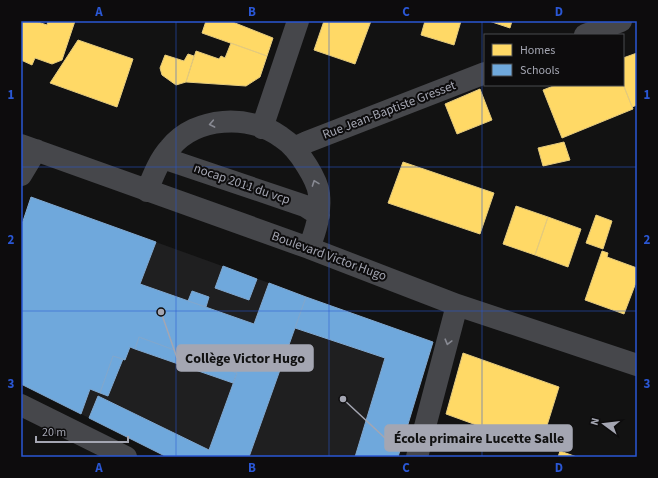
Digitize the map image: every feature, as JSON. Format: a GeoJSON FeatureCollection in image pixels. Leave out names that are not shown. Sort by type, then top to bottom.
{"type":"FeatureCollection","features":[{"type":"Feature","properties":{"kind":"street"},"geometry":{"type":"LineString","coordinates":[[262,128],[298,21]]}},
{"type":"Feature","properties":{"kind":"street"},"geometry":{"type":"LineString","coordinates":[[588,34],[621,21]]}},
{"type":"Feature","properties":{"kind":"street","name":"Rue Jean-Baptiste Gresset"},"geometry":{"type":"LineString","coordinates":[[294,148],[484,73]]}},
{"type":"Feature","properties":{"kind":"street"},"geometry":{"type":"LineString","coordinates":[[147,191],[154,174],[170,147],[182,136],[196,128],[208,124],[225,122],[242,122],[262,128],[281,136],[294,148],[305,163],[314,180],[319,193],[319,215],[317,228],[309,248]]}},
{"type":"Feature","properties":{"kind":"street"},"geometry":{"type":"LineString","coordinates":[[21,175],[28,147]]}},
{"type":"Feature","properties":{"kind":"street","name":"Boulevard Victor Hugo"},"geometry":{"type":"LineString","coordinates":[[28,147],[309,248],[457,304],[637,365]]}},
{"type":"Feature","properties":{"kind":"street","name":"nocap 2011 du vcp"},"geometry":{"type":"LineString","coordinates":[[163,158],[305,206],[319,215]]}},
{"type":"Feature","properties":{"kind":"street"},"geometry":{"type":"LineString","coordinates":[[417,457],[457,304]]}},
{"type":"Feature","properties":{"kind":"street"},"geometry":{"type":"LineString","coordinates":[[21,405],[126,457]]}},
{"type":"Feature","properties":{"kind":"shaded area"},"geometry":{"type":"Polygon","coordinates":[[[31,197],[433,342],[398,457],[167,457],[21,384],[21,227],[31,197]]]}},
{"type":"Feature","properties":{"kind":"building: Homes"},"geometry":{"type":"Polygon","coordinates":[[[21,21],[35,21],[47,25],[48,21],[75,21],[62,60],[52,64],[35,58],[32,65],[21,60],[21,21]]]}},
{"type":"Feature","properties":{"kind":"building: Homes"},"geometry":{"type":"Polygon","coordinates":[[[206,21],[230,21],[273,38],[267,56],[202,33],[206,21]]]}},
{"type":"Feature","properties":{"kind":"building: Homes"},"geometry":{"type":"Polygon","coordinates":[[[324,21],[371,21],[355,64],[314,50],[324,21]]]}},
{"type":"Feature","properties":{"kind":"building: Homes"},"geometry":{"type":"Polygon","coordinates":[[[425,21],[461,21],[454,45],[421,35],[425,21]]]}},
{"type":"Feature","properties":{"kind":"building: Homes"},"geometry":{"type":"Polygon","coordinates":[[[489,21],[512,21],[510,28],[489,21]]]}},
{"type":"Feature","properties":{"kind":"building: Homes"},"geometry":{"type":"Polygon","coordinates":[[[78,40],[133,59],[117,107],[50,83],[78,40]]]}},
{"type":"Feature","properties":{"kind":"building: Homes"},"geometry":{"type":"Polygon","coordinates":[[[231,43],[267,56],[260,77],[246,86],[186,82],[196,51],[219,59],[221,56],[225,58],[231,43]]]}},
{"type":"Feature","properties":{"kind":"building: Homes"},"geometry":{"type":"Polygon","coordinates":[[[637,53],[637,105],[632,107],[624,86],[624,58],[637,53]]]}},
{"type":"Feature","properties":{"kind":"building: Homes"},"geometry":{"type":"Polygon","coordinates":[[[188,54],[194,56],[186,82],[176,85],[162,75],[160,68],[165,55],[184,61],[188,54]]]}},
{"type":"Feature","properties":{"kind":"building: Homes"},"geometry":{"type":"Polygon","coordinates":[[[553,86],[624,86],[633,109],[562,138],[543,90],[553,86]]]}},
{"type":"Feature","properties":{"kind":"building: Homes"},"geometry":{"type":"Polygon","coordinates":[[[480,89],[492,120],[457,134],[445,104],[480,89]]]}},
{"type":"Feature","properties":{"kind":"building: Homes"},"geometry":{"type":"Polygon","coordinates":[[[564,142],[570,160],[543,166],[538,148],[564,142]]]}},
{"type":"Feature","properties":{"kind":"building: Homes"},"geometry":{"type":"Polygon","coordinates":[[[403,162],[494,193],[480,234],[388,203],[403,162]]]}},
{"type":"Feature","properties":{"kind":"building: Homes"},"geometry":{"type":"Polygon","coordinates":[[[516,206],[548,217],[535,255],[503,244],[516,206]]]}},
{"type":"Feature","properties":{"kind":"building: Homes"},"geometry":{"type":"Polygon","coordinates":[[[596,215],[612,221],[603,249],[586,243],[596,215]]]}},
{"type":"Feature","properties":{"kind":"building: Homes"},"geometry":{"type":"Polygon","coordinates":[[[548,217],[581,229],[568,267],[535,255],[548,217]]]}},
{"type":"Feature","properties":{"kind":"building: Homes"},"geometry":{"type":"Polygon","coordinates":[[[602,251],[608,253],[607,257],[637,268],[637,280],[624,314],[585,300],[602,251]]]}},
{"type":"Feature","properties":{"kind":"building: Homes"},"geometry":{"type":"Polygon","coordinates":[[[463,353],[559,387],[540,448],[446,414],[463,353]]]}},
{"type":"Feature","properties":{"kind":"building: Homes"},"geometry":{"type":"Polygon","coordinates":[[[560,451],[577,457],[558,457],[560,451]]]}},
{"type":"Feature","properties":{"kind":"building: Schools"},"geometry":{"type":"Polygon","coordinates":[[[31,197],[156,242],[140,284],[254,324],[269,283],[306,297],[249,457],[167,457],[89,418],[98,396],[209,450],[237,373],[139,337],[135,349],[130,347],[125,360],[113,356],[100,393],[90,389],[81,414],[21,384],[21,227],[31,197]]]}},
{"type":"Feature","properties":{"kind":"building: Schools"},"geometry":{"type":"Polygon","coordinates":[[[223,266],[257,279],[249,300],[215,288],[223,266]]]}},
{"type":"Feature","properties":{"kind":"building: Schools"},"geometry":{"type":"Polygon","coordinates":[[[192,291],[209,297],[206,307],[188,301],[192,291]]]}},
{"type":"Feature","properties":{"kind":"building: Schools"},"geometry":{"type":"Polygon","coordinates":[[[306,297],[433,342],[398,457],[355,457],[385,358],[295,328],[306,297]]]}},
{"type":"Feature","properties":{"kind":"building: Schools"},"geometry":{"type":"Polygon","coordinates":[[[139,337],[237,373],[233,383],[135,349],[139,337]]]}},
{"type":"Feature","properties":{"kind":"building: Schools"},"geometry":{"type":"Polygon","coordinates":[[[113,356],[123,359],[108,396],[100,393],[113,356]]]}},
{"type":"Feature","properties":{"kind":"place","name":"Collège Victor Hugo"},"geometry":{"type":"Point","coordinates":[161,312]}},
{"type":"Feature","properties":{"kind":"place","name":"École primaire Lucette Salle"},"geometry":{"type":"Point","coordinates":[343,399]}}]}
